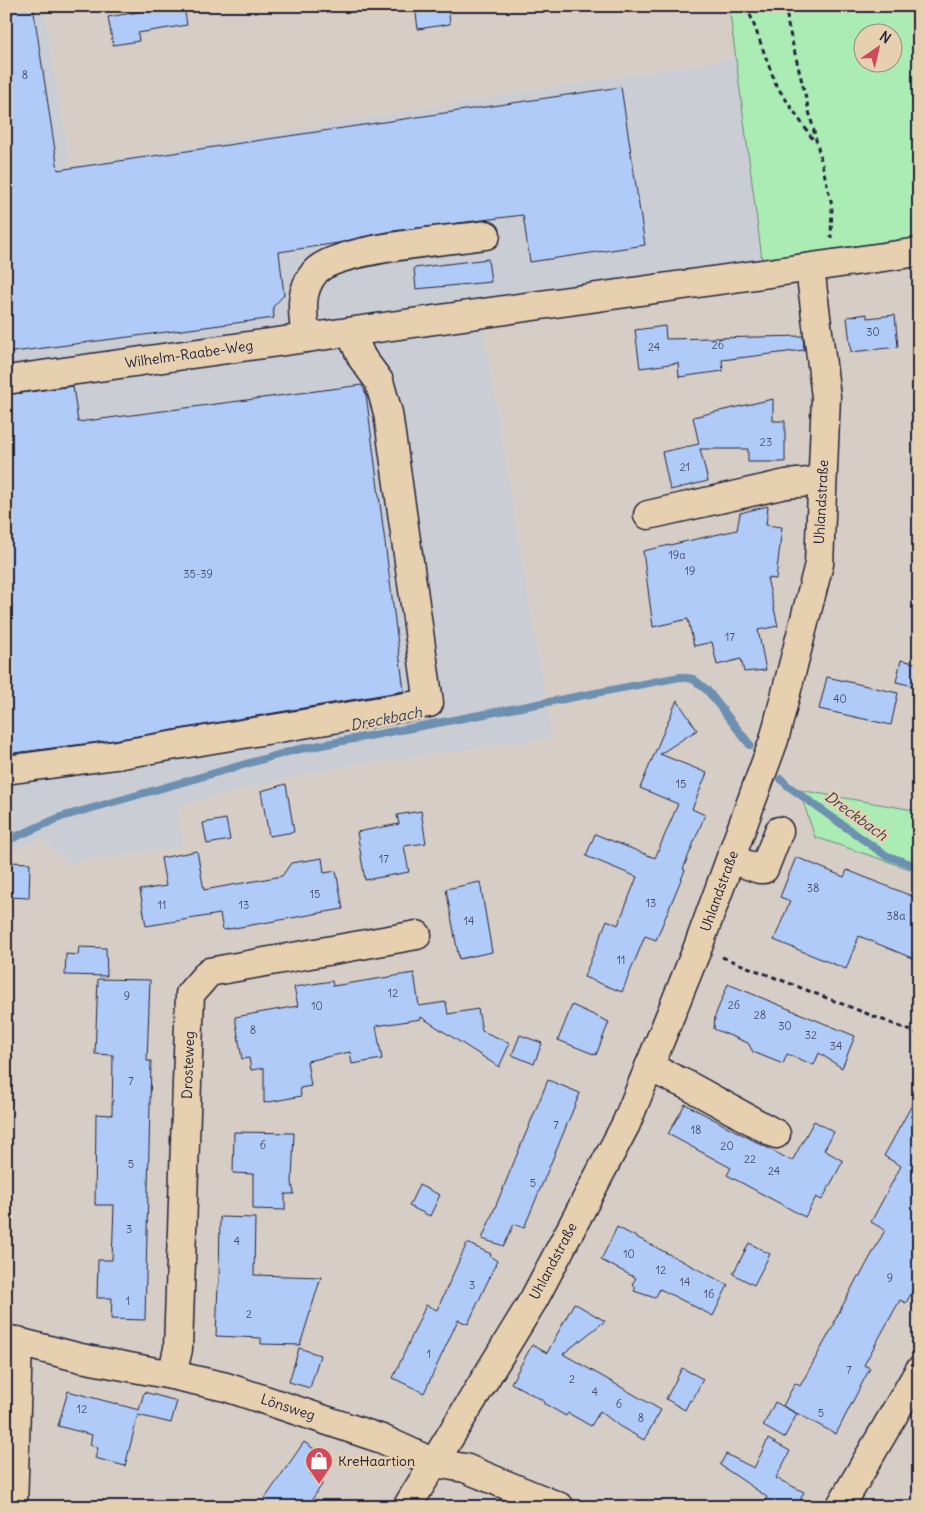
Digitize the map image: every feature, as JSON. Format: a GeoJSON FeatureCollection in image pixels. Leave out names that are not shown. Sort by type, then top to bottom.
{"type":"FeatureCollection","features":[{"type":"Feature","properties":{"kind":"street"},"geometry":{"type":"LineString","coordinates":[[306,338],[302,310],[304,291],[316,272],[335,260],[385,248],[486,236]]}},
{"type":"Feature","properties":{"kind":"street","name":"Wilhelm-Raabe-Weg"},"geometry":{"type":"LineString","coordinates":[[6,380],[919,252]]}},
{"type":"Feature","properties":{"kind":"street","name":"Uhlandstraße"},"geometry":{"type":"LineString","coordinates":[[407,1507],[534,1299],[626,1124],[698,947],[774,740],[818,564],[826,397],[821,266]]}},
{"type":"Feature","properties":{"kind":"street"},"geometry":{"type":"LineString","coordinates":[[6,770],[116,755],[429,704],[388,413],[379,381],[362,358],[361,331]]}},
{"type":"Feature","properties":{"kind":"street"},"geometry":{"type":"LineString","coordinates":[[648,515],[786,484],[822,481]]}},
{"type":"Feature","properties":{"kind":"street"},"geometry":{"type":"LineString","coordinates":[[731,858],[759,869],[764,869],[779,831]]}},
{"type":"Feature","properties":{"kind":"street","name":"Drosteweg"},"geometry":{"type":"LineString","coordinates":[[172,1375],[178,1349],[190,994],[209,972],[417,935]]}},
{"type":"Feature","properties":{"kind":"street"},"geometry":{"type":"LineString","coordinates":[[649,1067],[689,1086],[776,1134]]}},
{"type":"Feature","properties":{"kind":"street"},"geometry":{"type":"LineString","coordinates":[[12,1340],[13,1507]]}},
{"type":"Feature","properties":{"kind":"street","name":"Lönsweg"},"geometry":{"type":"LineString","coordinates":[[12,1340],[81,1358],[226,1387],[382,1439],[434,1463],[465,1468],[560,1507]]}},
{"type":"Feature","properties":{"kind":"street"},"geometry":{"type":"LineString","coordinates":[[840,1507],[919,1371]]}},
{"type":"Feature","properties":{"kind":"path"},"geometry":{"type":"LineString","coordinates":[[747,6],[776,85],[816,144]]}},
{"type":"Feature","properties":{"kind":"path"},"geometry":{"type":"LineString","coordinates":[[786,6],[788,24],[832,205],[821,266]]}},
{"type":"Feature","properties":{"kind":"path"},"geometry":{"type":"LineString","coordinates":[[698,947],[919,1034]]}},
{"type":"Feature","properties":{"kind":"shaded area"},"geometry":{"type":"Polygon","coordinates":[[[6,6],[43,6],[70,166],[736,58],[762,259],[478,298],[552,738],[338,767],[178,806],[183,846],[68,863],[41,839],[6,854],[6,6]]]}},
{"type":"Feature","properties":{"kind":"green space"},"geometry":{"type":"Polygon","coordinates":[[[729,6],[919,6],[919,237],[762,259],[729,6]]]}},
{"type":"Feature","properties":{"kind":"green space"},"geometry":{"type":"Polygon","coordinates":[[[799,790],[919,811],[919,872],[815,837],[799,790]]]}},
{"type":"Feature","properties":{"kind":"building"},"geometry":{"type":"Polygon","coordinates":[[[33,6],[58,170],[621,87],[645,245],[530,262],[523,215],[393,231],[338,243],[279,252],[284,295],[273,307],[274,318],[6,353],[6,8],[33,6]]]}},
{"type":"Feature","properties":{"kind":"building"},"geometry":{"type":"Polygon","coordinates":[[[143,6],[184,6],[187,25],[138,33],[139,41],[113,45],[108,17],[144,11],[143,6]]]}},
{"type":"Feature","properties":{"kind":"building"},"geometry":{"type":"Polygon","coordinates":[[[415,6],[448,6],[450,24],[418,29],[415,6]]]}},
{"type":"Feature","properties":{"kind":"building"},"geometry":{"type":"Polygon","coordinates":[[[488,259],[491,282],[416,289],[414,268],[488,259]]]}},
{"type":"Feature","properties":{"kind":"building"},"geometry":{"type":"Polygon","coordinates":[[[867,314],[867,318],[895,315],[898,347],[851,352],[847,317],[867,314]]]}},
{"type":"Feature","properties":{"kind":"building"},"geometry":{"type":"Polygon","coordinates":[[[665,326],[666,339],[803,336],[804,350],[722,360],[723,371],[679,377],[678,363],[640,368],[635,330],[665,326]]]}},
{"type":"Feature","properties":{"kind":"building"},"geometry":{"type":"Polygon","coordinates":[[[362,385],[366,394],[404,691],[114,740],[6,754],[6,395],[73,386],[78,422],[362,385]]]}},
{"type":"Feature","properties":{"kind":"building"},"geometry":{"type":"Polygon","coordinates":[[[773,399],[773,421],[785,421],[785,462],[748,462],[748,449],[700,449],[708,481],[670,490],[662,452],[699,444],[693,417],[773,399]]]}},
{"type":"Feature","properties":{"kind":"building"},"geometry":{"type":"Polygon","coordinates":[[[768,506],[766,525],[782,527],[776,579],[767,578],[778,626],[758,630],[766,670],[744,672],[741,659],[717,665],[712,642],[694,646],[688,619],[653,627],[643,551],[737,530],[740,513],[768,506]]]}},
{"type":"Feature","properties":{"kind":"building"},"geometry":{"type":"Polygon","coordinates":[[[901,660],[919,664],[919,687],[896,682],[901,660]]]}},
{"type":"Feature","properties":{"kind":"building"},"geometry":{"type":"Polygon","coordinates":[[[827,677],[898,693],[891,725],[819,709],[827,677]]]}},
{"type":"Feature","properties":{"kind":"building"},"geometry":{"type":"Polygon","coordinates":[[[677,700],[697,730],[660,754],[707,773],[692,809],[705,815],[656,940],[645,936],[622,992],[584,977],[607,920],[618,925],[637,877],[586,856],[595,834],[655,858],[678,804],[640,788],[677,700]]]}},
{"type":"Feature","properties":{"kind":"building"},"geometry":{"type":"Polygon","coordinates":[[[286,784],[294,832],[269,836],[261,791],[286,784]]]}},
{"type":"Feature","properties":{"kind":"building"},"geometry":{"type":"Polygon","coordinates":[[[421,811],[426,843],[404,846],[409,872],[365,880],[357,832],[399,824],[397,815],[421,811]]]}},
{"type":"Feature","properties":{"kind":"building"},"geometry":{"type":"Polygon","coordinates":[[[226,819],[230,840],[207,844],[203,823],[226,819]]]}},
{"type":"Feature","properties":{"kind":"building"},"geometry":{"type":"Polygon","coordinates":[[[197,851],[204,890],[282,876],[291,863],[322,858],[324,873],[336,871],[343,909],[223,930],[220,914],[146,926],[140,890],[166,886],[161,858],[197,851]]]}},
{"type":"Feature","properties":{"kind":"building"},"geometry":{"type":"Polygon","coordinates":[[[796,857],[844,877],[847,870],[919,899],[919,961],[859,936],[846,969],[774,940],[790,901],[780,897],[796,857]]]}},
{"type":"Feature","properties":{"kind":"building"},"geometry":{"type":"Polygon","coordinates":[[[10,862],[30,863],[29,898],[9,897],[10,862]]]}},
{"type":"Feature","properties":{"kind":"building"},"geometry":{"type":"Polygon","coordinates":[[[480,882],[492,952],[459,959],[446,889],[480,882]]]}},
{"type":"Feature","properties":{"kind":"building"},"geometry":{"type":"Polygon","coordinates":[[[79,947],[106,948],[107,976],[65,975],[66,954],[78,955],[79,947]]]}},
{"type":"Feature","properties":{"kind":"building"},"geometry":{"type":"Polygon","coordinates":[[[414,973],[419,1006],[446,1002],[448,1014],[478,1009],[482,1031],[510,1043],[499,1067],[421,1017],[421,1019],[376,1026],[382,1059],[352,1064],[350,1052],[307,1061],[311,1086],[300,1088],[301,1096],[264,1103],[264,1068],[251,1070],[249,1058],[242,1059],[235,1017],[298,1006],[294,987],[332,981],[333,986],[414,973]]]}},
{"type":"Feature","properties":{"kind":"building"},"geometry":{"type":"Polygon","coordinates":[[[98,979],[150,980],[147,1061],[151,1061],[145,1320],[111,1319],[112,1298],[97,1298],[98,1260],[112,1260],[114,1205],[95,1205],[96,1114],[112,1115],[113,1055],[95,1054],[98,979]]]}},
{"type":"Feature","properties":{"kind":"building"},"geometry":{"type":"Polygon","coordinates":[[[728,984],[855,1036],[842,1068],[819,1053],[814,1065],[787,1054],[783,1064],[753,1052],[748,1043],[714,1029],[715,1016],[728,984]]]}},
{"type":"Feature","properties":{"kind":"building"},"geometry":{"type":"Polygon","coordinates":[[[572,1005],[609,1022],[596,1055],[558,1040],[572,1005]]]}},
{"type":"Feature","properties":{"kind":"building"},"geometry":{"type":"Polygon","coordinates":[[[520,1035],[542,1043],[534,1064],[512,1055],[520,1035]]]}},
{"type":"Feature","properties":{"kind":"building"},"geometry":{"type":"Polygon","coordinates":[[[548,1080],[580,1093],[524,1228],[514,1224],[504,1246],[482,1239],[548,1080]]]}},
{"type":"Feature","properties":{"kind":"building"},"geometry":{"type":"Polygon","coordinates":[[[919,1092],[919,1279],[906,1303],[900,1300],[864,1365],[870,1368],[836,1434],[783,1406],[795,1383],[800,1386],[835,1323],[858,1276],[860,1276],[885,1230],[871,1222],[901,1166],[884,1156],[919,1092]]]}},
{"type":"Feature","properties":{"kind":"building"},"geometry":{"type":"Polygon","coordinates":[[[685,1104],[792,1161],[814,1121],[834,1132],[824,1150],[843,1161],[822,1200],[816,1197],[805,1217],[727,1175],[731,1168],[668,1134],[685,1104]]]}},
{"type":"Feature","properties":{"kind":"building"},"geometry":{"type":"Polygon","coordinates":[[[234,1132],[294,1133],[292,1182],[294,1194],[285,1194],[285,1210],[253,1209],[253,1174],[233,1173],[234,1132]]]}},
{"type":"Feature","properties":{"kind":"building"},"geometry":{"type":"Polygon","coordinates":[[[419,1185],[440,1195],[430,1216],[409,1206],[419,1185]]]}},
{"type":"Feature","properties":{"kind":"building"},"geometry":{"type":"Polygon","coordinates":[[[220,1217],[255,1218],[254,1275],[321,1277],[300,1345],[261,1344],[261,1338],[216,1336],[220,1217]]]}},
{"type":"Feature","properties":{"kind":"building"},"geometry":{"type":"Polygon","coordinates":[[[617,1227],[728,1285],[713,1316],[660,1289],[655,1298],[634,1291],[636,1287],[632,1284],[636,1278],[601,1260],[617,1227]]]}},
{"type":"Feature","properties":{"kind":"building"},"geometry":{"type":"Polygon","coordinates":[[[467,1243],[491,1254],[490,1256],[497,1261],[468,1324],[458,1320],[424,1393],[393,1378],[426,1305],[437,1310],[467,1243]]]}},
{"type":"Feature","properties":{"kind":"building"},"geometry":{"type":"Polygon","coordinates":[[[749,1243],[770,1254],[754,1285],[733,1274],[749,1243]]]}},
{"type":"Feature","properties":{"kind":"building"},"geometry":{"type":"Polygon","coordinates":[[[574,1303],[605,1321],[563,1354],[661,1410],[644,1440],[619,1426],[600,1411],[591,1426],[568,1413],[566,1416],[543,1403],[544,1401],[511,1383],[532,1345],[547,1353],[574,1303]]]}},
{"type":"Feature","properties":{"kind":"building"},"geometry":{"type":"Polygon","coordinates":[[[299,1348],[320,1355],[310,1388],[289,1382],[299,1348]]]}},
{"type":"Feature","properties":{"kind":"building"},"geometry":{"type":"Polygon","coordinates":[[[682,1368],[703,1379],[692,1401],[690,1400],[685,1410],[666,1399],[682,1368]]]}},
{"type":"Feature","properties":{"kind":"building"},"geometry":{"type":"Polygon","coordinates":[[[68,1391],[139,1410],[144,1392],[177,1401],[171,1423],[138,1415],[125,1466],[95,1458],[98,1448],[90,1445],[92,1435],[58,1426],[68,1391]]]}},
{"type":"Feature","properties":{"kind":"building"},"geometry":{"type":"Polygon","coordinates":[[[775,1402],[797,1414],[784,1438],[763,1426],[775,1402]]]}},
{"type":"Feature","properties":{"kind":"building"},"geometry":{"type":"Polygon","coordinates":[[[768,1439],[790,1451],[776,1478],[804,1492],[797,1507],[762,1507],[767,1497],[720,1465],[726,1454],[754,1468],[768,1439]]]}},
{"type":"Feature","properties":{"kind":"building"},"geometry":{"type":"Polygon","coordinates":[[[304,1442],[323,1455],[310,1474],[323,1483],[307,1507],[259,1507],[304,1442]]]}},
{"type":"Feature","properties":{"kind":"waterway","name":"Dreckbach"},"geometry":{"type":"LineString","coordinates":[[6,841],[61,817],[295,750],[680,677],[693,679],[707,690],[750,745]]}},
{"type":"Feature","properties":{"kind":"waterway","name":"Dreckbach"},"geometry":{"type":"LineString","coordinates":[[781,779],[788,786],[885,855],[913,865],[919,864]]}},
{"type":"Feature","properties":{"kind":"place","name":"KreHaartion"},"geometry":{"type":"Point","coordinates":[319,1485]}}]}
